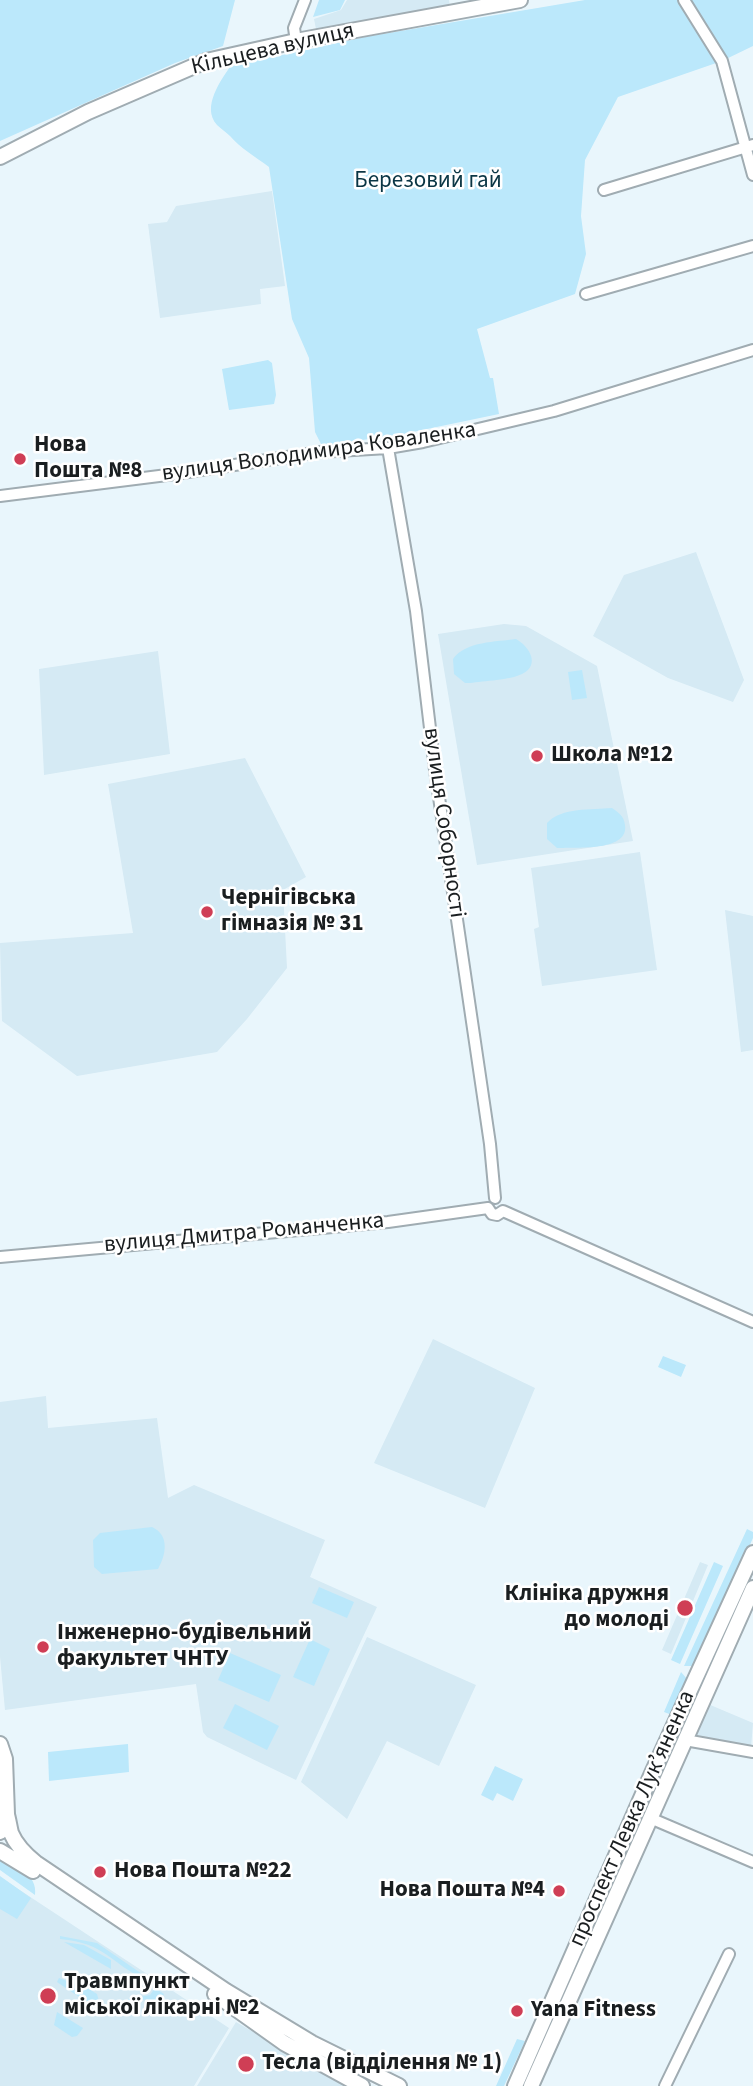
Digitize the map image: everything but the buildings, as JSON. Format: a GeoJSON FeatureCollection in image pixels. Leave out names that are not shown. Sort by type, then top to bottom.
{"type":"FeatureCollection","features":[{"type":"Feature","properties":{"kind":"main road","name":"Кільцева вулиця"},"geometry":{"type":"LineString","coordinates":[[0,157],[88,112],[198,64],[296,41],[520,0]]}},
{"type":"Feature","properties":{"kind":"main road","name":"проспект Левка Лукʼяненка"},"geometry":{"type":"LineString","coordinates":[[515,2086],[753,1553]]}},
{"type":"Feature","properties":{"kind":"main road","name":"проспект Левка Лукʼяненка"},"geometry":{"type":"LineString","coordinates":[[531,2086],[753,1588]]}},
{"type":"Feature","properties":{"kind":"main road"},"geometry":{"type":"LineString","coordinates":[[0,1744],[5,1759],[4,1808],[7,1821],[0,1832]]}},
{"type":"Feature","properties":{"kind":"main road"},"geometry":{"type":"LineString","coordinates":[[4,1808],[17,1845],[36,1863],[226,1992],[312,2043],[399,2086]]}},
{"type":"Feature","properties":{"kind":"main road"},"geometry":{"type":"LineString","coordinates":[[0,1851],[43,1877],[284,2043],[362,2086]]}},
{"type":"Feature","properties":{"kind":"street"},"geometry":{"type":"LineString","coordinates":[[296,41],[295,27],[305,0]]}},
{"type":"Feature","properties":{"kind":"street"},"geometry":{"type":"LineString","coordinates":[[684,0],[722,61],[749,146],[753,175]]}},
{"type":"Feature","properties":{"kind":"street"},"geometry":{"type":"LineString","coordinates":[[604,190],[749,146]]}},
{"type":"Feature","properties":{"kind":"street"},"geometry":{"type":"LineString","coordinates":[[586,294],[753,246]]}},
{"type":"Feature","properties":{"kind":"street","name":"вулиця Володимира Коваленка"},"geometry":{"type":"LineString","coordinates":[[0,496],[320,452],[388,447],[481,430],[554,411],[753,350]]}},
{"type":"Feature","properties":{"kind":"street","name":"вулиця Соборності"},"geometry":{"type":"LineString","coordinates":[[388,447],[416,611],[435,770],[490,1144],[491,1203]]}},
{"type":"Feature","properties":{"kind":"street"},"geometry":{"type":"LineString","coordinates":[[491,1203],[494,1215],[503,1211],[753,1322]]}},
{"type":"Feature","properties":{"kind":"street","name":"вулиця Дмитра Романченка"},"geometry":{"type":"LineString","coordinates":[[0,1257],[388,1222],[491,1203]]}},
{"type":"Feature","properties":{"kind":"street"},"geometry":{"type":"LineString","coordinates":[[685,1740],[753,1752]]}},
{"type":"Feature","properties":{"kind":"street"},"geometry":{"type":"LineString","coordinates":[[650,1818],[753,1862]]}},
{"type":"Feature","properties":{"kind":"street"},"geometry":{"type":"LineString","coordinates":[[665,2086],[729,1954]]}},
{"type":"Feature","properties":{"kind":"shaded area"},"geometry":{"type":"Polygon","coordinates":[[[347,0],[449,0],[450,8],[316,29],[314,19],[341,10],[347,0]]]}},
{"type":"Feature","properties":{"kind":"shaded area"},"geometry":{"type":"Polygon","coordinates":[[[272,191],[285,286],[260,289],[261,304],[160,318],[148,224],[167,222],[176,206],[272,191]]]}},
{"type":"Feature","properties":{"kind":"shaded area"},"geometry":{"type":"Polygon","coordinates":[[[696,552],[744,680],[733,702],[668,678],[593,636],[624,575],[696,552]]]}},
{"type":"Feature","properties":{"kind":"shaded area","name":"Школа №12"},"geometry":{"type":"Polygon","coordinates":[[[504,624],[526,626],[597,666],[633,841],[477,865],[438,634],[504,624]]]}},
{"type":"Feature","properties":{"kind":"shaded area"},"geometry":{"type":"Polygon","coordinates":[[[158,651],[170,754],[44,775],[39,669],[158,651]]]}},
{"type":"Feature","properties":{"kind":"shaded area","name":"Чернігівська гімназія № 31"},"geometry":{"type":"Polygon","coordinates":[[[245,758],[306,877],[283,890],[287,968],[217,1052],[77,1076],[2,1021],[0,943],[133,933],[108,784],[245,758]]]}},
{"type":"Feature","properties":{"kind":"shaded area"},"geometry":{"type":"Polygon","coordinates":[[[640,852],[657,970],[542,986],[534,929],[539,927],[531,868],[640,852]]]}},
{"type":"Feature","properties":{"kind":"shaded area"},"geometry":{"type":"Polygon","coordinates":[[[725,910],[753,916],[753,1050],[741,1052],[725,910]]]}},
{"type":"Feature","properties":{"kind":"shaded area"},"geometry":{"type":"Polygon","coordinates":[[[433,1339],[535,1388],[485,1508],[374,1463],[433,1339]]]}},
{"type":"Feature","properties":{"kind":"shaded area"},"geometry":{"type":"Polygon","coordinates":[[[46,1396],[48,1428],[157,1418],[168,1498],[194,1485],[325,1540],[310,1577],[377,1607],[296,1780],[207,1737],[203,1732],[196,1684],[5,1710],[0,1657],[0,1402],[46,1396]]]}},
{"type":"Feature","properties":{"kind":"shaded area","name":"Клініка дружня до молоді"},"geometry":{"type":"Polygon","coordinates":[[[700,1562],[708,1565],[671,1654],[662,1650],[700,1562]]]}},
{"type":"Feature","properties":{"kind":"shaded area"},"geometry":{"type":"Polygon","coordinates":[[[367,1637],[476,1685],[439,1766],[387,1741],[347,1819],[301,1782],[367,1637]]]}},
{"type":"Feature","properties":{"kind":"shaded area"},"geometry":{"type":"Polygon","coordinates":[[[708,1704],[753,1723],[751,1748],[690,1742],[708,1704]]]}},
{"type":"Feature","properties":{"kind":"shaded area"},"geometry":{"type":"Polygon","coordinates":[[[0,1877],[229,2028],[194,2086],[0,2086],[0,1877]]]}},
{"type":"Feature","properties":{"kind":"shaded area"},"geometry":{"type":"Polygon","coordinates":[[[236,2022],[335,2079],[351,2086],[197,2086],[236,2022]]]}},
{"type":"Feature","properties":{"kind":"green space"},"geometry":{"type":"Polygon","coordinates":[[[0,0],[235,0],[223,46],[175,63],[0,141],[0,0]]]}},
{"type":"Feature","properties":{"kind":"green space"},"geometry":{"type":"Polygon","coordinates":[[[319,0],[345,0],[340,10],[313,17],[319,0]]]}},
{"type":"Feature","properties":{"kind":"green space","name":"Березовий гай"},"geometry":{"type":"Polygon","coordinates":[[[585,0],[753,0],[753,46],[722,61],[618,97],[585,160],[581,216],[586,254],[575,294],[477,329],[490,378],[493,378],[499,414],[403,434],[322,446],[315,432],[309,358],[292,319],[269,167],[238,144],[213,118],[211,110],[214,94],[223,78],[232,64],[365,37],[585,0]]]}},
{"type":"Feature","properties":{"kind":"green space"},"geometry":{"type":"Polygon","coordinates":[[[268,360],[272,363],[276,395],[274,404],[229,410],[222,369],[268,360]]]}},
{"type":"Feature","properties":{"kind":"green space"},"geometry":{"type":"Polygon","coordinates":[[[516,639],[529,651],[532,661],[528,670],[522,674],[504,679],[465,683],[454,674],[453,659],[466,649],[482,643],[516,639]]]}},
{"type":"Feature","properties":{"kind":"green space"},"geometry":{"type":"Polygon","coordinates":[[[582,670],[587,698],[572,700],[568,672],[582,670]]]}},
{"type":"Feature","properties":{"kind":"green space"},"geometry":{"type":"Polygon","coordinates":[[[612,808],[619,813],[625,825],[624,833],[611,843],[557,848],[547,839],[547,823],[561,814],[577,810],[612,808]]]}},
{"type":"Feature","properties":{"kind":"green space"},"geometry":{"type":"Polygon","coordinates":[[[663,1356],[686,1365],[681,1377],[658,1367],[663,1356]]]}},
{"type":"Feature","properties":{"kind":"green space"},"geometry":{"type":"Polygon","coordinates":[[[152,1527],[162,1535],[165,1546],[158,1569],[102,1574],[94,1567],[93,1540],[100,1533],[152,1527]]]}},
{"type":"Feature","properties":{"kind":"green space"},"geometry":{"type":"Polygon","coordinates":[[[747,1529],[753,1532],[753,1538],[698,1658],[692,1666],[684,1666],[747,1529]]]}},
{"type":"Feature","properties":{"kind":"green space"},"geometry":{"type":"Polygon","coordinates":[[[714,1562],[723,1566],[680,1664],[671,1660],[714,1562]]]}},
{"type":"Feature","properties":{"kind":"green space"},"geometry":{"type":"Polygon","coordinates":[[[319,1587],[354,1602],[347,1618],[312,1603],[319,1587]]]}},
{"type":"Feature","properties":{"kind":"green space"},"geometry":{"type":"Polygon","coordinates":[[[310,1639],[330,1649],[314,1686],[293,1677],[310,1639]]]}},
{"type":"Feature","properties":{"kind":"green space"},"geometry":{"type":"Polygon","coordinates":[[[230,1653],[281,1675],[269,1702],[218,1680],[230,1653]]]}},
{"type":"Feature","properties":{"kind":"green space"},"geometry":{"type":"Polygon","coordinates":[[[681,1672],[688,1680],[672,1715],[664,1712],[681,1672]]]}},
{"type":"Feature","properties":{"kind":"green space"},"geometry":{"type":"Polygon","coordinates":[[[235,1704],[279,1726],[267,1750],[223,1728],[235,1704]]]}},
{"type":"Feature","properties":{"kind":"green space"},"geometry":{"type":"Polygon","coordinates":[[[680,1726],[683,1727],[524,2086],[521,2086],[680,1726]]]}},
{"type":"Feature","properties":{"kind":"green space"},"geometry":{"type":"Polygon","coordinates":[[[128,1744],[129,1772],[49,1781],[48,1752],[128,1744]]]}},
{"type":"Feature","properties":{"kind":"green space"},"geometry":{"type":"Polygon","coordinates":[[[495,1766],[523,1779],[513,1801],[497,1793],[493,1801],[481,1795],[495,1766]]]}},
{"type":"Feature","properties":{"kind":"green space"},"geometry":{"type":"Polygon","coordinates":[[[0,1857],[29,1876],[33,1881],[35,1895],[0,1870],[0,1857]]]}},
{"type":"Feature","properties":{"kind":"green space"},"geometry":{"type":"Polygon","coordinates":[[[0,1876],[31,1898],[17,1919],[0,1909],[0,1876]]]}},
{"type":"Feature","properties":{"kind":"green space"},"geometry":{"type":"Polygon","coordinates":[[[60,1936],[97,1943],[145,1976],[146,1980],[98,1950],[75,1941],[60,1939],[60,1936]]]}},
{"type":"Feature","properties":{"kind":"green space"},"geometry":{"type":"Polygon","coordinates":[[[64,1942],[84,1945],[111,1960],[111,1969],[64,1942]]]}},
{"type":"Feature","properties":{"kind":"green space"},"geometry":{"type":"Polygon","coordinates":[[[59,1978],[97,1994],[100,2005],[94,2007],[57,1982],[59,1978]]]}},
{"type":"Feature","properties":{"kind":"green space"},"geometry":{"type":"Polygon","coordinates":[[[155,1988],[164,1994],[160,2001],[175,2011],[172,2015],[147,1999],[128,2003],[128,1999],[150,1995],[155,1988]]]}},
{"type":"Feature","properties":{"kind":"green space"},"geometry":{"type":"Polygon","coordinates":[[[57,2012],[83,2028],[77,2036],[72,2037],[54,2025],[57,2012]]]}},
{"type":"Feature","properties":{"kind":"green space"},"geometry":{"type":"Polygon","coordinates":[[[517,2039],[525,2041],[504,2086],[496,2086],[517,2039]]]}},
{"type":"Feature","properties":{"kind":"place","name":"Нова Пошта №8"},"geometry":{"type":"Point","coordinates":[20,459]}},
{"type":"Feature","properties":{"kind":"place","name":"Школа №12"},"geometry":{"type":"Point","coordinates":[537,756]}},
{"type":"Feature","properties":{"kind":"place","name":"Чернігівська гімназія № 31"},"geometry":{"type":"Point","coordinates":[207,912]}},
{"type":"Feature","properties":{"kind":"place","name":"Клініка дружня до молоді"},"geometry":{"type":"Point","coordinates":[685,1608]}},
{"type":"Feature","properties":{"kind":"place","name":"Інженерно-будівельний факультет ЧНТУ"},"geometry":{"type":"Point","coordinates":[43,1647]}},
{"type":"Feature","properties":{"kind":"place","name":"Нова Пошта №22"},"geometry":{"type":"Point","coordinates":[100,1872]}},
{"type":"Feature","properties":{"kind":"place","name":"Нова Пошта №4"},"geometry":{"type":"Point","coordinates":[559,1891]}},
{"type":"Feature","properties":{"kind":"place","name":"Травмпункт міської лікарні №2"},"geometry":{"type":"Point","coordinates":[48,1996]}},
{"type":"Feature","properties":{"kind":"place","name":"Yana Fitness"},"geometry":{"type":"Point","coordinates":[517,2011]}},
{"type":"Feature","properties":{"kind":"place","name":"Тесла (відділення № 1)"},"geometry":{"type":"Point","coordinates":[246,2064]}}]}
